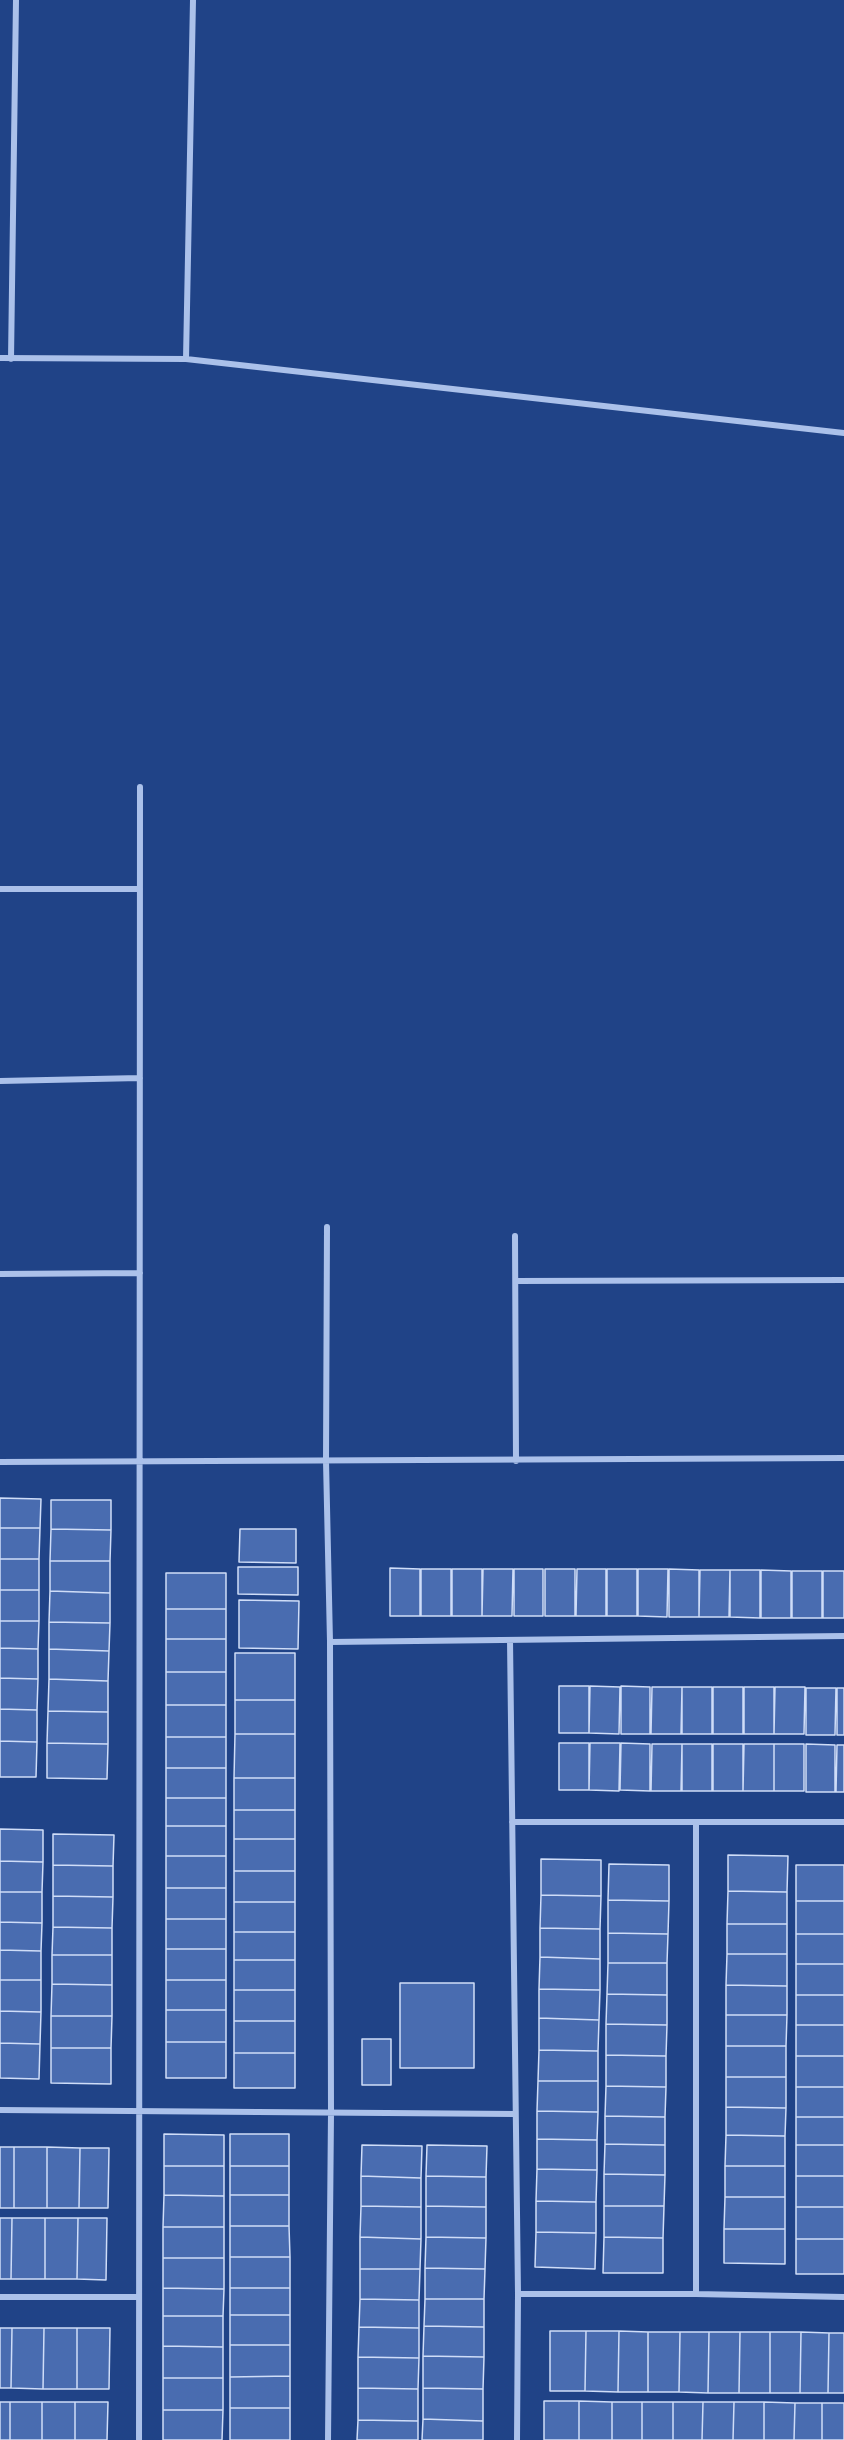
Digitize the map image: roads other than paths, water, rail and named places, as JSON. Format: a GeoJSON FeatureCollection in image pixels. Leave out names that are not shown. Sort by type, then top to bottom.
{"type":"FeatureCollection","features":[{"type":"Feature","properties":{"kind":"street"},"geometry":{"type":"LineString","coordinates":[[11,359],[16,0]]}},
{"type":"Feature","properties":{"kind":"street"},"geometry":{"type":"LineString","coordinates":[[186,359],[193,0]]}},
{"type":"Feature","properties":{"kind":"street"},"geometry":{"type":"LineString","coordinates":[[0,358],[186,359],[844,433]]}},
{"type":"Feature","properties":{"kind":"street"},"geometry":{"type":"LineString","coordinates":[[139,2440],[140,788]]}},
{"type":"Feature","properties":{"kind":"street"},"geometry":{"type":"LineString","coordinates":[[0,889],[140,889]]}},
{"type":"Feature","properties":{"kind":"street"},"geometry":{"type":"LineString","coordinates":[[0,1081],[140,1078]]}},
{"type":"Feature","properties":{"kind":"street"},"geometry":{"type":"LineString","coordinates":[[327,1227],[326,1461],[330,1642],[331,2113],[328,2440]]}},
{"type":"Feature","properties":{"kind":"street"},"geometry":{"type":"LineString","coordinates":[[515,1236],[516,1461]]}},
{"type":"Feature","properties":{"kind":"street"},"geometry":{"type":"LineString","coordinates":[[0,1274],[140,1273]]}},
{"type":"Feature","properties":{"kind":"street"},"geometry":{"type":"LineString","coordinates":[[516,1281],[844,1280]]}},
{"type":"Feature","properties":{"kind":"street"},"geometry":{"type":"LineString","coordinates":[[0,1462],[844,1458]]}},
{"type":"Feature","properties":{"kind":"street"},"geometry":{"type":"LineString","coordinates":[[330,1642],[844,1636]]}},
{"type":"Feature","properties":{"kind":"street"},"geometry":{"type":"LineString","coordinates":[[510,1640],[518,2294],[517,2440]]}},
{"type":"Feature","properties":{"kind":"street"},"geometry":{"type":"LineString","coordinates":[[512,1822],[844,1822]]}},
{"type":"Feature","properties":{"kind":"street"},"geometry":{"type":"LineString","coordinates":[[696,1823],[696,2294]]}},
{"type":"Feature","properties":{"kind":"street"},"geometry":{"type":"LineString","coordinates":[[0,2110],[515,2114]]}},
{"type":"Feature","properties":{"kind":"street"},"geometry":{"type":"LineString","coordinates":[[518,2294],[844,2297]]}},
{"type":"Feature","properties":{"kind":"street"},"geometry":{"type":"LineString","coordinates":[[0,2297],[138,2297]]}}]}
